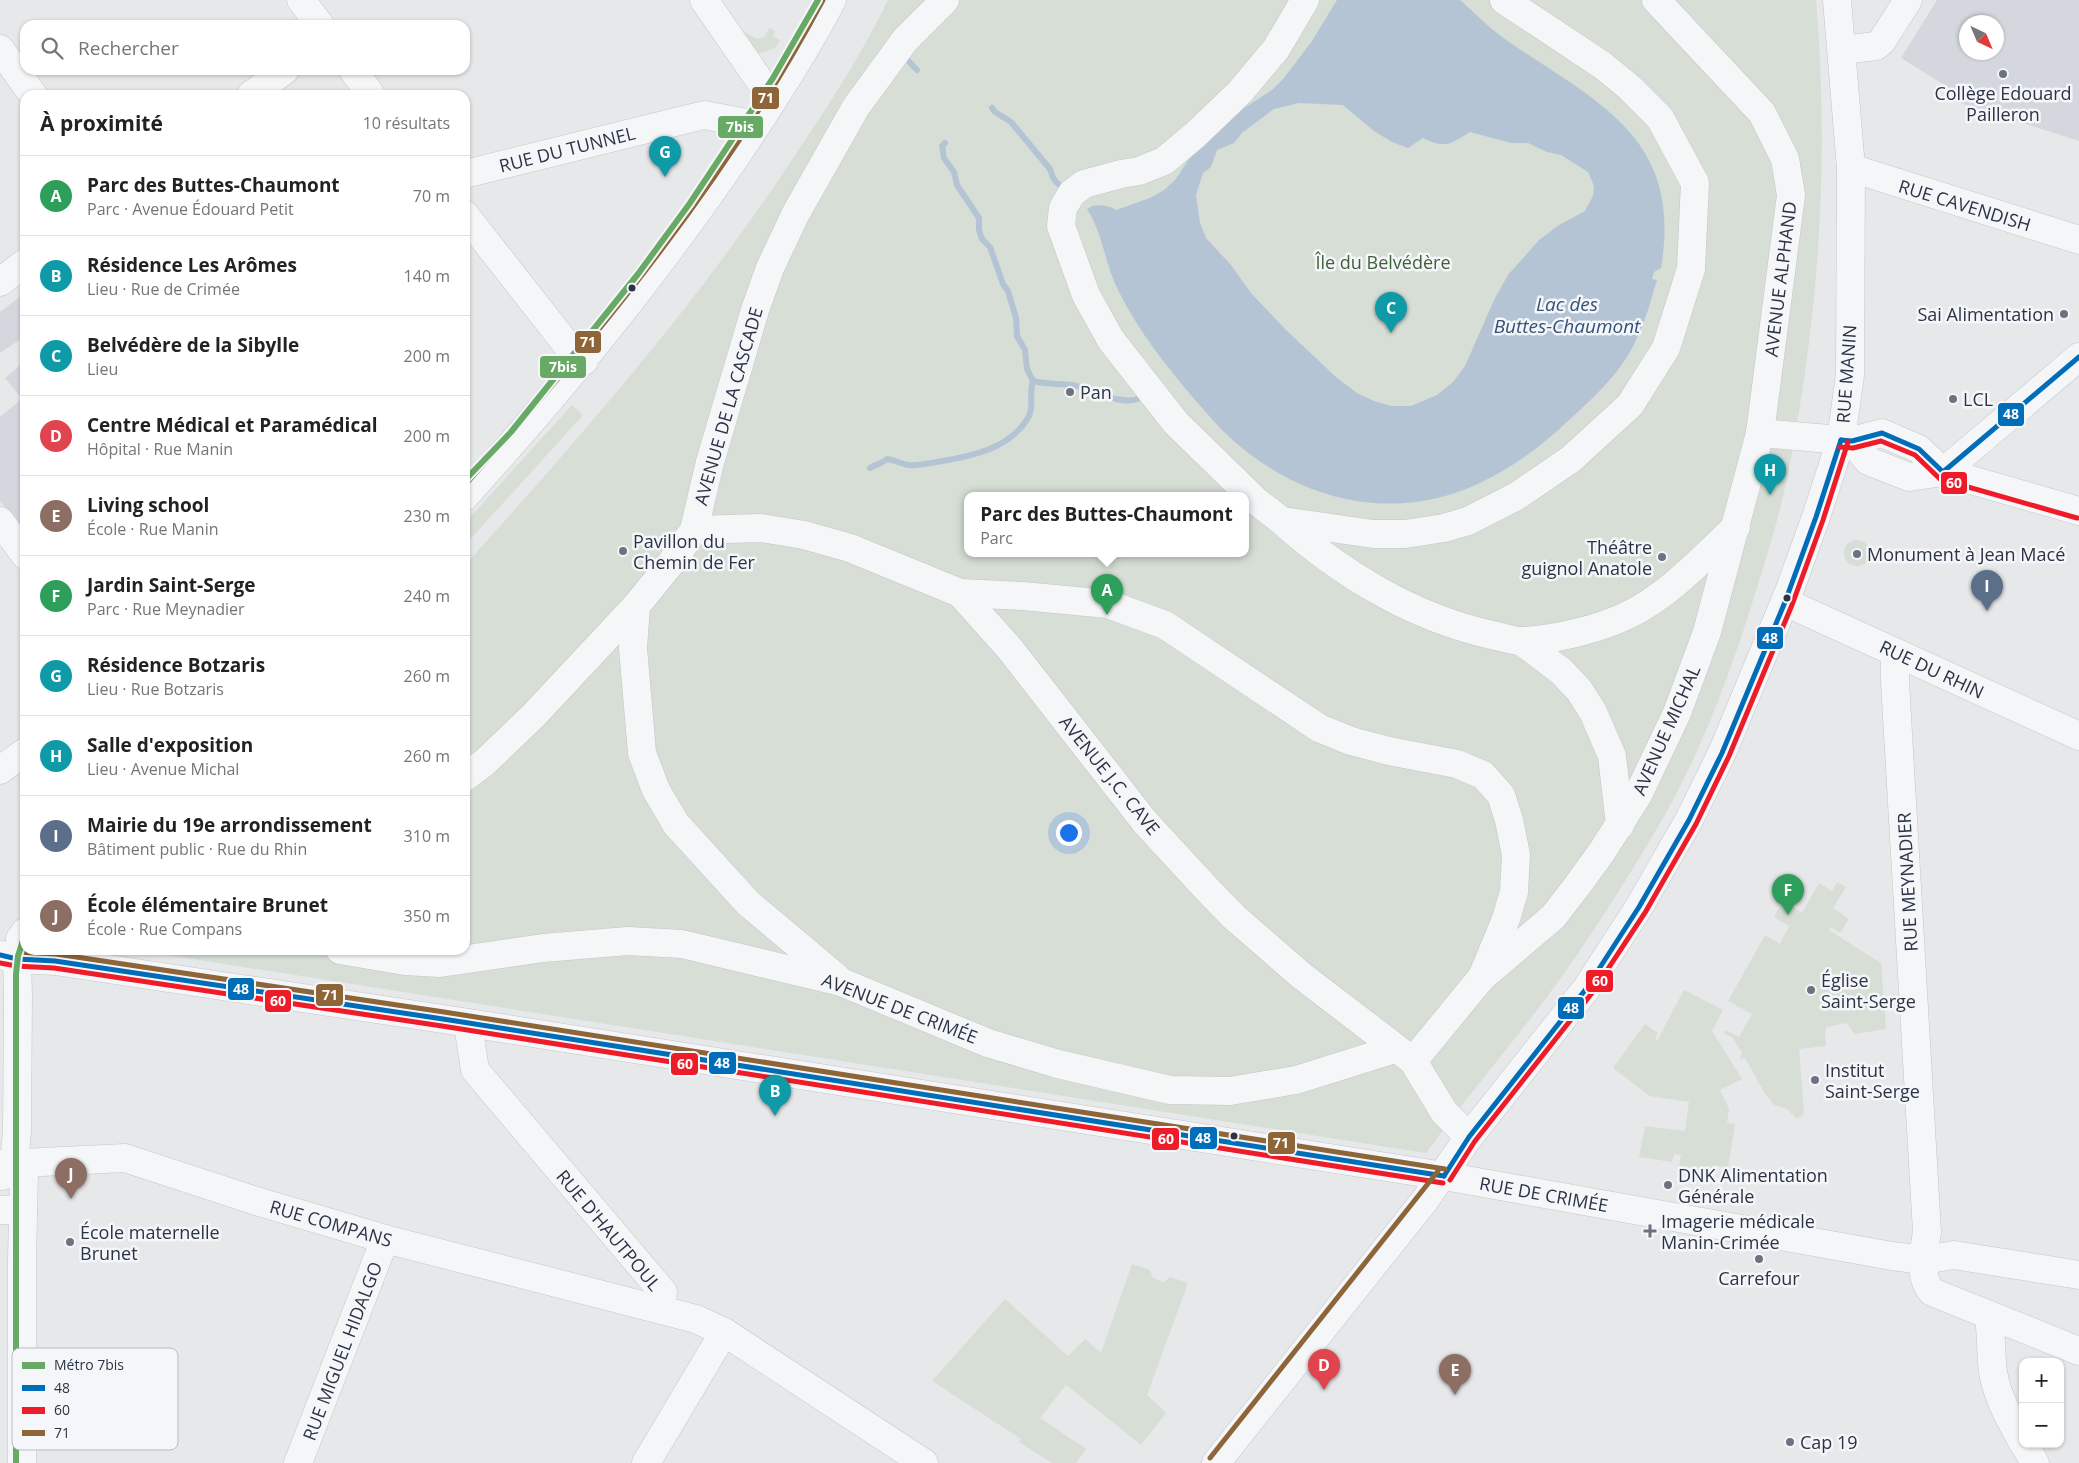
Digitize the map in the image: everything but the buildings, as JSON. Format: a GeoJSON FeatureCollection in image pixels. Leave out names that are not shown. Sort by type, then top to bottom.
{"type":"FeatureCollection","features":[{"type":"Feature","properties":{"kind":"street"},"geometry":{"type":"LineString","coordinates":[[300,0],[316,20]]}},
{"type":"Feature","properties":{"kind":"street"},"geometry":{"type":"LineString","coordinates":[[704,0],[773,100]]}},
{"type":"Feature","properties":{"kind":"street"},"geometry":{"type":"LineString","coordinates":[[470,491],[584,361],[689,224],[798,61],[832,0]]}},
{"type":"Feature","properties":{"kind":"street","name":"AVENUE DE LA CASCADE"},"geometry":{"type":"LineString","coordinates":[[470,773],[485,762],[533,716],[636,606],[671,563],[694,530],[732,386],[755,310],[770,268],[796,213],[856,107],[898,50],[945,0]]}},
{"type":"Feature","properties":{"kind":"street"},"geometry":{"type":"LineString","coordinates":[[1247,492],[1176,423],[1111,340],[1086,295],[1061,226],[1063,208],[1072,193],[1084,184],[1139,171],[1164,161],[1195,135],[1240,92],[1276,49],[1305,0]]}},
{"type":"Feature","properties":{"kind":"street"},"geometry":{"type":"LineString","coordinates":[[1282,521],[1374,534],[1405,534],[1444,528],[1474,518],[1518,496],[1571,459],[1630,404],[1666,348],[1691,269],[1695,183],[1660,118],[1628,86],[1602,65],[1504,0]]}},
{"type":"Feature","properties":{"kind":"street","name":"AVENUE ALPHAND"},"geometry":{"type":"LineString","coordinates":[[1656,0],[1762,113],[1785,159],[1791,195],[1760,433]]}},
{"type":"Feature","properties":{"kind":"street","name":"RUE MANIN"},"geometry":{"type":"LineString","coordinates":[[1216,1463],[1444,1176],[1469,1137],[1586,989],[1639,907],[1689,820],[1722,754],[1785,602],[1816,517],[1847,441],[1850,375],[1851,168],[1842,50],[1836,0]]}},
{"type":"Feature","properties":{"kind":"street"},"geometry":{"type":"LineString","coordinates":[[1842,50],[1876,46],[1882,41],[1908,0]]}},
{"type":"Feature","properties":{"kind":"street"},"geometry":{"type":"LineString","coordinates":[[0,49],[29,90]]}},
{"type":"Feature","properties":{"kind":"street"},"geometry":{"type":"LineString","coordinates":[[259,90],[278,75]]}},
{"type":"Feature","properties":{"kind":"street"},"geometry":{"type":"LineString","coordinates":[[357,75],[367,90]]}},
{"type":"Feature","properties":{"kind":"street","name":"RUE DU TUNNEL"},"geometry":{"type":"LineString","coordinates":[[470,173],[704,115],[757,125]]}},
{"type":"Feature","properties":{"kind":"street","name":"RUE CAVENDISH"},"geometry":{"type":"LineString","coordinates":[[1851,168],[2079,240]]}},
{"type":"Feature","properties":{"kind":"street"},"geometry":{"type":"LineString","coordinates":[[470,221],[567,345],[584,361]]}},
{"type":"Feature","properties":{"kind":"street"},"geometry":{"type":"LineString","coordinates":[[0,282],[20,267]]}},
{"type":"Feature","properties":{"kind":"street"},"geometry":{"type":"LineString","coordinates":[[1943,472],[2079,357]]}},
{"type":"Feature","properties":{"kind":"street"},"geometry":{"type":"LineString","coordinates":[[1760,433],[1847,441],[1868,461],[1909,477],[1943,472],[2079,511]]}},
{"type":"Feature","properties":{"kind":"street","name":"AVENUE MICHAL"},"geometry":{"type":"LineString","coordinates":[[1482,977],[1553,917],[1601,854],[1638,795],[1677,713],[1707,632],[1760,433]]}},
{"type":"Feature","properties":{"kind":"street"},"geometry":{"type":"LineString","coordinates":[[1249,494],[1308,544],[1337,565],[1403,603],[1474,631],[1521,641],[1581,632],[1630,614],[1656,598],[1683,576],[1736,527]]}},
{"type":"Feature","properties":{"kind":"street"},"geometry":{"type":"LineString","coordinates":[[0,521],[20,548]]}},
{"type":"Feature","properties":{"kind":"street","name":"AVENUE J.C. CAVE"},"geometry":{"type":"LineString","coordinates":[[694,530],[761,528],[804,535],[850,548],[960,593],[1010,649],[1145,822],[1204,886],[1234,916],[1302,976],[1404,1055],[1444,1112],[1469,1137]]}},
{"type":"Feature","properties":{"kind":"street"},"geometry":{"type":"LineString","coordinates":[[960,593],[1023,596],[1108,604],[1165,625],[1319,728],[1351,741],[1389,751],[1457,764],[1483,775],[1501,795],[1509,820],[1516,856],[1514,892],[1506,919],[1482,977],[1404,1055]]}},
{"type":"Feature","properties":{"kind":"street","name":"RUE DU RHIN"},"geometry":{"type":"LineString","coordinates":[[1785,602],[2079,736]]}},
{"type":"Feature","properties":{"kind":"street"},"geometry":{"type":"LineString","coordinates":[[636,606],[633,648],[642,753],[656,790],[676,824],[748,903],[841,982]]}},
{"type":"Feature","properties":{"kind":"street"},"geometry":{"type":"LineString","coordinates":[[1521,641],[1561,671],[1579,690],[1593,712],[1612,756],[1620,825]]}},
{"type":"Feature","properties":{"kind":"street","name":"RUE MEYNADIER"},"geometry":{"type":"LineString","coordinates":[[1895,653],[1895,682],[1927,1232],[1923,1260],[1926,1286],[1932,1292],[2079,1351]]}},
{"type":"Feature","properties":{"kind":"street"},"geometry":{"type":"LineString","coordinates":[[0,770],[20,756]]}},
{"type":"Feature","properties":{"kind":"street"},"geometry":{"type":"LineString","coordinates":[[17,1348],[12,1210],[24,1174],[5,1168],[17,1132],[18,996],[8,957],[20,939]]}},
{"type":"Feature","properties":{"kind":"street","name":"AVENUE DE CRIMÉE"},"geometry":{"type":"LineString","coordinates":[[370,955],[405,961],[440,963],[543,948],[628,941],[682,944],[841,982],[988,1042],[1058,1064],[1170,1090],[1230,1091],[1296,1080],[1339,1068],[1404,1055]]}},
{"type":"Feature","properties":{"kind":"street","name":"RUE DE CRIMÉE"},"geometry":{"type":"LineString","coordinates":[[8,957],[64,962],[1444,1176],[1892,1256],[1923,1260],[1954,1255],[2079,1275]]}},
{"type":"Feature","properties":{"kind":"street","name":"RUE D'HAUTPOUL"},"geometry":{"type":"LineString","coordinates":[[468,1024],[475,1070],[663,1292],[661,1310],[696,1319],[724,1332],[924,1463]]}},
{"type":"Feature","properties":{"kind":"street","name":"RUE COMPANS"},"geometry":{"type":"LineString","coordinates":[[5,1168],[124,1158],[256,1201],[385,1239],[661,1310]]}},
{"type":"Feature","properties":{"kind":"street","name":"RUE MIGUEL HIDALGO"},"geometry":{"type":"LineString","coordinates":[[298,1463],[385,1239]]}},
{"type":"Feature","properties":{"kind":"street"},"geometry":{"type":"LineString","coordinates":[[1989,1316],[1992,1365],[2000,1396],[2019,1436]]}},
{"type":"Feature","properties":{"kind":"street"},"geometry":{"type":"LineString","coordinates":[[646,1463],[724,1332]]}},
{"type":"Feature","properties":{"kind":"street"},"geometry":{"type":"LineString","coordinates":[[2026,1448],[2035,1463]]}},
{"type":"Feature","properties":{"kind":"street"},"geometry":{"type":"LineString","coordinates":[[21,1450],[22,1463]]}},
{"type":"Feature","properties":{"kind":"shaded area","name":"Collège Edouard Pailleron"},"geometry":{"type":"Polygon","coordinates":[[[1937,0],[2079,0],[2079,141],[1951,100],[1954,91],[1901,58],[1937,0]]]}},
{"type":"Feature","properties":{"kind":"shaded area"},"geometry":{"type":"Polygon","coordinates":[[[20,297],[20,340],[0,353],[0,312],[20,297]]]}},
{"type":"Feature","properties":{"kind":"shaded area"},"geometry":{"type":"Polygon","coordinates":[[[20,365],[20,397],[5,378],[20,365]]]}},
{"type":"Feature","properties":{"kind":"shaded area"},"geometry":{"type":"Polygon","coordinates":[[[20,401],[20,527],[0,501],[0,417],[20,401]]]}},
{"type":"Feature","properties":{"kind":"green space","name":"Île du Belvédère"},"geometry":{"type":"Polygon","coordinates":[[[888,0],[1816,0],[1822,135],[1820,224],[1807,358],[1786,483],[1771,542],[1741,638],[1721,695],[1685,777],[1631,872],[1549,994],[1426,1153],[168,955],[470,955],[470,559],[599,413],[685,308],[765,199],[859,55],[888,0]]]}},
{"type":"Feature","properties":{"kind":"green space"},"geometry":{"type":"Polygon","coordinates":[[[736,27],[757,39],[764,37],[769,28],[775,31],[773,36],[780,40],[775,48],[754,55],[736,27]]]}},
{"type":"Feature","properties":{"kind":"green space"},"geometry":{"type":"Polygon","coordinates":[[[572,405],[583,415],[470,539],[470,517],[572,405]]]}},
{"type":"Feature","properties":{"kind":"green space"},"geometry":{"type":"Polygon","coordinates":[[[1857,540],[1867,543],[1870,553],[1867,563],[1857,566],[1847,563],[1844,553],[1847,543],[1857,540]]]}},
{"type":"Feature","properties":{"kind":"green space"},"geometry":{"type":"Polygon","coordinates":[[[1837,882],[1846,887],[1833,908],[1849,919],[1840,933],[1831,927],[1829,930],[1881,963],[1886,1029],[1854,1034],[1847,1023],[1826,1027],[1826,1046],[1799,1049],[1804,1114],[1797,1119],[1787,1109],[1774,1105],[1764,1092],[1745,1058],[1740,1060],[1742,1053],[1732,1037],[1724,1033],[1726,1030],[1739,1037],[1752,1014],[1728,1001],[1765,935],[1780,944],[1789,926],[1774,917],[1783,901],[1802,913],[1819,883],[1832,891],[1837,882]]]}},
{"type":"Feature","properties":{"kind":"green space"},"geometry":{"type":"Polygon","coordinates":[[[1684,990],[1723,1010],[1712,1031],[1742,1079],[1720,1090],[1729,1109],[1727,1123],[1735,1124],[1728,1168],[1714,1165],[1713,1171],[1697,1168],[1697,1166],[1693,1168],[1679,1166],[1681,1155],[1674,1154],[1672,1162],[1639,1157],[1645,1126],[1685,1131],[1689,1102],[1650,1096],[1613,1068],[1645,1024],[1658,1033],[1655,1039],[1657,1041],[1684,990]]]}},
{"type":"Feature","properties":{"kind":"green space"},"geometry":{"type":"Polygon","coordinates":[[[1132,1264],[1150,1270],[1153,1278],[1164,1282],[1170,1277],[1188,1283],[1147,1395],[1166,1413],[1141,1445],[1066,1385],[1040,1418],[1086,1449],[1076,1463],[1052,1463],[1019,1442],[1021,1439],[932,1381],[1005,1299],[1068,1356],[1085,1339],[1101,1353],[1132,1264]]]}},
{"type":"Feature","properties":{"kind":"water","name":"Lac des Buttes-Chaumont"},"geometry":{"type":"Polygon","coordinates":[[[1337,0],[1460,0],[1502,37],[1603,106],[1627,130],[1647,156],[1659,187],[1665,224],[1661,268],[1654,272],[1652,279],[1657,280],[1646,317],[1624,362],[1598,393],[1546,440],[1508,468],[1466,489],[1433,499],[1401,503],[1368,503],[1337,497],[1306,487],[1277,472],[1249,454],[1210,417],[1174,375],[1144,334],[1118,290],[1097,229],[1087,209],[1102,205],[1116,210],[1150,198],[1164,190],[1175,180],[1189,159],[1229,118],[1272,90],[1284,78],[1312,41],[1337,0]],[[1299,103],[1274,109],[1242,133],[1234,143],[1217,150],[1211,167],[1203,173],[1196,195],[1200,223],[1206,238],[1231,265],[1251,293],[1285,329],[1337,378],[1357,393],[1374,401],[1391,406],[1411,406],[1437,395],[1453,382],[1465,366],[1494,300],[1508,275],[1539,240],[1559,225],[1585,211],[1593,196],[1594,186],[1588,172],[1561,155],[1547,152],[1528,143],[1511,143],[1470,132],[1448,144],[1437,143],[1423,138],[1408,148],[1392,142],[1374,131],[1343,105],[1299,103]]]}},
{"type":"Feature","properties":{"kind":"waterway"},"geometry":{"type":"LineString","coordinates":[[902,54],[917,70]]}},
{"type":"Feature","properties":{"kind":"waterway"},"geometry":{"type":"LineString","coordinates":[[992,108],[1011,122],[1050,169],[1055,181],[1061,186]]}},
{"type":"Feature","properties":{"kind":"waterway"},"geometry":{"type":"LineString","coordinates":[[945,143],[942,146],[944,158],[954,172],[957,185],[979,218],[979,230],[982,239],[990,247],[1003,284],[1008,291],[1016,318],[1017,336],[1025,350],[1027,369],[1033,381]]}},
{"type":"Feature","properties":{"kind":"waterway"},"geometry":{"type":"LineString","coordinates":[[870,468],[887,459],[913,465],[954,459],[1000,444],[1010,438],[1029,416],[1033,381],[1081,387],[1115,399],[1132,400],[1141,398]]}},
{"type":"Feature","properties":{"kind":"metro line","name":"7bis"},"geometry":{"type":"LineString","coordinates":[[470,475],[511,432],[638,274],[690,203],[773,78],[818,0]]}},
{"type":"Feature","properties":{"kind":"metro line","name":"7bis"},"geometry":{"type":"LineString","coordinates":[[16,1348],[16,974],[20,950]]}},
{"type":"Feature","properties":{"kind":"metro line","name":"7bis"},"geometry":{"type":"LineString","coordinates":[[16,1450],[16,1463]]}},
{"type":"Feature","properties":{"kind":"transit line","name":"71"},"geometry":{"type":"LineString","coordinates":[[470,479],[515,429],[612,313],[704,192],[786,66],[823,0]]}},
{"type":"Feature","properties":{"kind":"transit line","name":"48"},"geometry":{"type":"LineString","coordinates":[[1943,472],[2079,357]]}},
{"type":"Feature","properties":{"kind":"transit line","name":"48"},"geometry":{"type":"LineString","coordinates":[[1841,440],[1852,441],[1882,433],[1919,449],[1943,472]]}},
{"type":"Feature","properties":{"kind":"transit line","name":"48"},"geometry":{"type":"LineString","coordinates":[[1444,1176],[1469,1137],[1586,989],[1639,907],[1689,820],[1722,753],[1785,602],[1816,517],[1841,440]]}},
{"type":"Feature","properties":{"kind":"transit line","name":"60"},"geometry":{"type":"LineString","coordinates":[[1840,447],[1853,448],[1881,441],[1915,455],[1940,479],[2077,518]]}},
{"type":"Feature","properties":{"kind":"transit line","name":"60"},"geometry":{"type":"LineString","coordinates":[[1450,1180],[1475,1141],[1592,993],[1646,911],[1696,824],[1729,756],[1792,605],[1823,520],[1848,442]]}},
{"type":"Feature","properties":{"kind":"transit line","name":"48"},"geometry":{"type":"LineString","coordinates":[[0,955],[17,959],[55,961],[443,1019],[1444,1176]]}},
{"type":"Feature","properties":{"kind":"transit line","name":"71"},"geometry":{"type":"LineString","coordinates":[[63,955],[444,1012],[1445,1169]]}},
{"type":"Feature","properties":{"kind":"transit line","name":"60"},"geometry":{"type":"LineString","coordinates":[[0,963],[16,966],[54,968],[442,1026],[1443,1183]]}},
{"type":"Feature","properties":{"kind":"transit line","name":"71"},"geometry":{"type":"LineString","coordinates":[[1210,1458],[1438,1171]]}},
{"type":"Feature","properties":{"kind":"place","name":"Collège Edouard Pailleron"},"geometry":{"type":"Point","coordinates":[2003,74]}},
{"type":"Feature","properties":{"kind":"place","name":"Résidence Botzaris"},"geometry":{"type":"Point","coordinates":[665,177]}},
{"type":"Feature","properties":{"kind":"place","name":"Sai Alimentation"},"geometry":{"type":"Point","coordinates":[2064,314]}},
{"type":"Feature","properties":{"kind":"place","name":"Belvédère de la Sibylle"},"geometry":{"type":"Point","coordinates":[1391,333]}},
{"type":"Feature","properties":{"kind":"place","name":"Pan"},"geometry":{"type":"Point","coordinates":[1070,392]}},
{"type":"Feature","properties":{"kind":"place","name":"LCL"},"geometry":{"type":"Point","coordinates":[1953,399]}},
{"type":"Feature","properties":{"kind":"place","name":"Salle d'exposition"},"geometry":{"type":"Point","coordinates":[1770,495]}},
{"type":"Feature","properties":{"kind":"place","name":"Pavillon du Chemin de Fer"},"geometry":{"type":"Point","coordinates":[623,551]}},
{"type":"Feature","properties":{"kind":"place","name":"Monument à Jean Macé"},"geometry":{"type":"Point","coordinates":[1857,554]}},
{"type":"Feature","properties":{"kind":"place","name":"Théâtre guignol Anatole"},"geometry":{"type":"Point","coordinates":[1662,557]}},
{"type":"Feature","properties":{"kind":"place","name":"Mairie du 19e arrondissement"},"geometry":{"type":"Point","coordinates":[1987,611]}},
{"type":"Feature","properties":{"kind":"place","name":"Parc des Buttes-Chaumont"},"geometry":{"type":"Point","coordinates":[1107,615]}},
{"type":"Feature","properties":{"kind":"place","name":"Jardin Saint-Serge"},"geometry":{"type":"Point","coordinates":[1788,915]}},
{"type":"Feature","properties":{"kind":"place","name":"Église Saint-Serge"},"geometry":{"type":"Point","coordinates":[1811,990]}},
{"type":"Feature","properties":{"kind":"place","name":"Institut Saint-Serge"},"geometry":{"type":"Point","coordinates":[1815,1080]}},
{"type":"Feature","properties":{"kind":"place","name":"Résidence Les Arômes"},"geometry":{"type":"Point","coordinates":[775,1116]}},
{"type":"Feature","properties":{"kind":"place","name":"DNK Alimentation Générale"},"geometry":{"type":"Point","coordinates":[1668,1185]}},
{"type":"Feature","properties":{"kind":"place","name":"École élémentaire Brunet"},"geometry":{"type":"Point","coordinates":[71,1199]}},
{"type":"Feature","properties":{"kind":"place","name":"Imagerie médicale Manin-Crimée"},"geometry":{"type":"Point","coordinates":[1650,1231]}},
{"type":"Feature","properties":{"kind":"place","name":"École maternelle Brunet"},"geometry":{"type":"Point","coordinates":[70,1242]}},
{"type":"Feature","properties":{"kind":"place","name":"Carrefour"},"geometry":{"type":"Point","coordinates":[1759,1259]}},
{"type":"Feature","properties":{"kind":"place","name":"Centre Médical et Paramédical"},"geometry":{"type":"Point","coordinates":[1324,1390]}},
{"type":"Feature","properties":{"kind":"place","name":"Living school"},"geometry":{"type":"Point","coordinates":[1455,1395]}},
{"type":"Feature","properties":{"kind":"place","name":"Cap 19"},"geometry":{"type":"Point","coordinates":[1790,1442]}}]}
